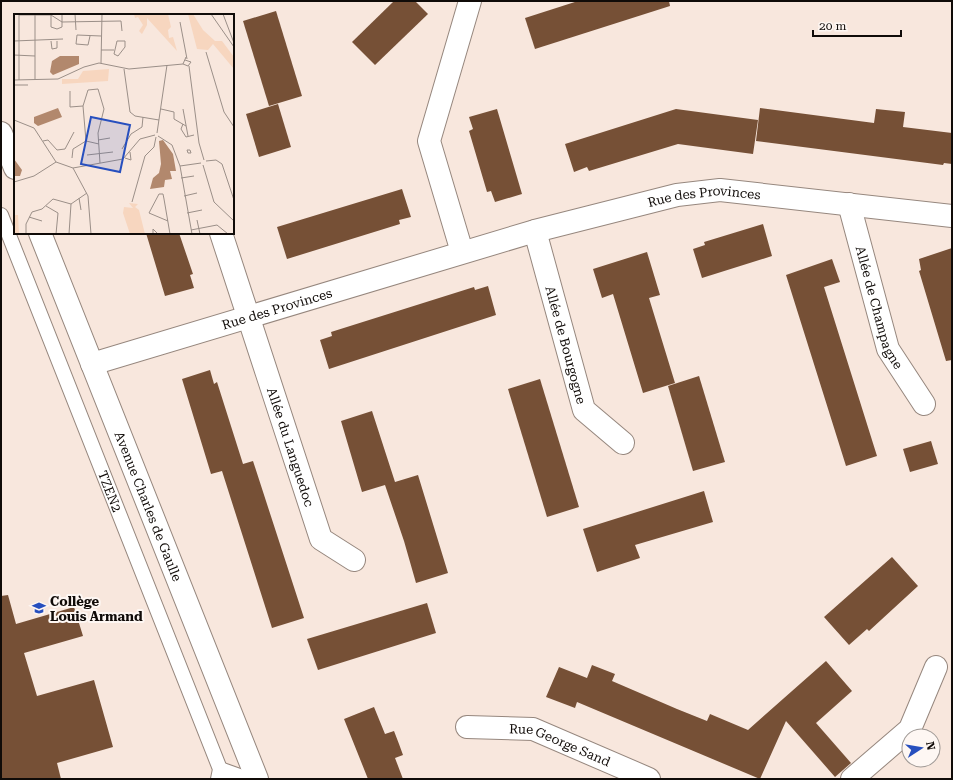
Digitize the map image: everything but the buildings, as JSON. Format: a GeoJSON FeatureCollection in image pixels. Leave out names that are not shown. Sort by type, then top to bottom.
{"type":"FeatureCollection","features":[{"type":"Feature","properties":{"kind":"street"},"geometry":{"type":"LineString","coordinates":[[462,252],[429,141],[470,1]]}},
{"type":"Feature","properties":{"kind":"street"},"geometry":{"type":"LineString","coordinates":[[1,133],[14,166]]}},
{"type":"Feature","properties":{"kind":"street","name":"Rue des Provinces"},"geometry":{"type":"LineString","coordinates":[[92,364],[462,252],[535,231],[677,195],[720,190],[952,216]]}},
{"type":"Feature","properties":{"kind":"street","name":"Allée de Champagne"},"geometry":{"type":"LineString","coordinates":[[849,204],[888,349],[924,404]]}},
{"type":"Feature","properties":{"kind":"street","name":"Allée de Bourgogne"},"geometry":{"type":"LineString","coordinates":[[535,231],[584,410],[622,443]]}},
{"type":"Feature","properties":{"kind":"street","name":"Avenue Charles de Gaulle"},"geometry":{"type":"LineString","coordinates":[[40,234],[257,779]]}},
{"type":"Feature","properties":{"kind":"street","name":"Allée du Languedoc"},"geometry":{"type":"LineString","coordinates":[[221,234],[321,539],[354,560]]}},
{"type":"Feature","properties":{"kind":"street"},"geometry":{"type":"LineString","coordinates":[[852,779],[910,730],[936,667]]}},
{"type":"Feature","properties":{"kind":"street","name":"Rue George Sand"},"geometry":{"type":"LineString","coordinates":[[468,727],[533,729],[649,779]]}},
{"type":"Feature","properties":{"kind":"lane","name":"TZEN2"},"geometry":{"type":"LineString","coordinates":[[1,214],[219,774],[248,779]]}},
{"type":"Feature","properties":{"kind":"place","name":"Collège Louis Armand"},"geometry":{"type":"Point","coordinates":[39,608]}}]}
